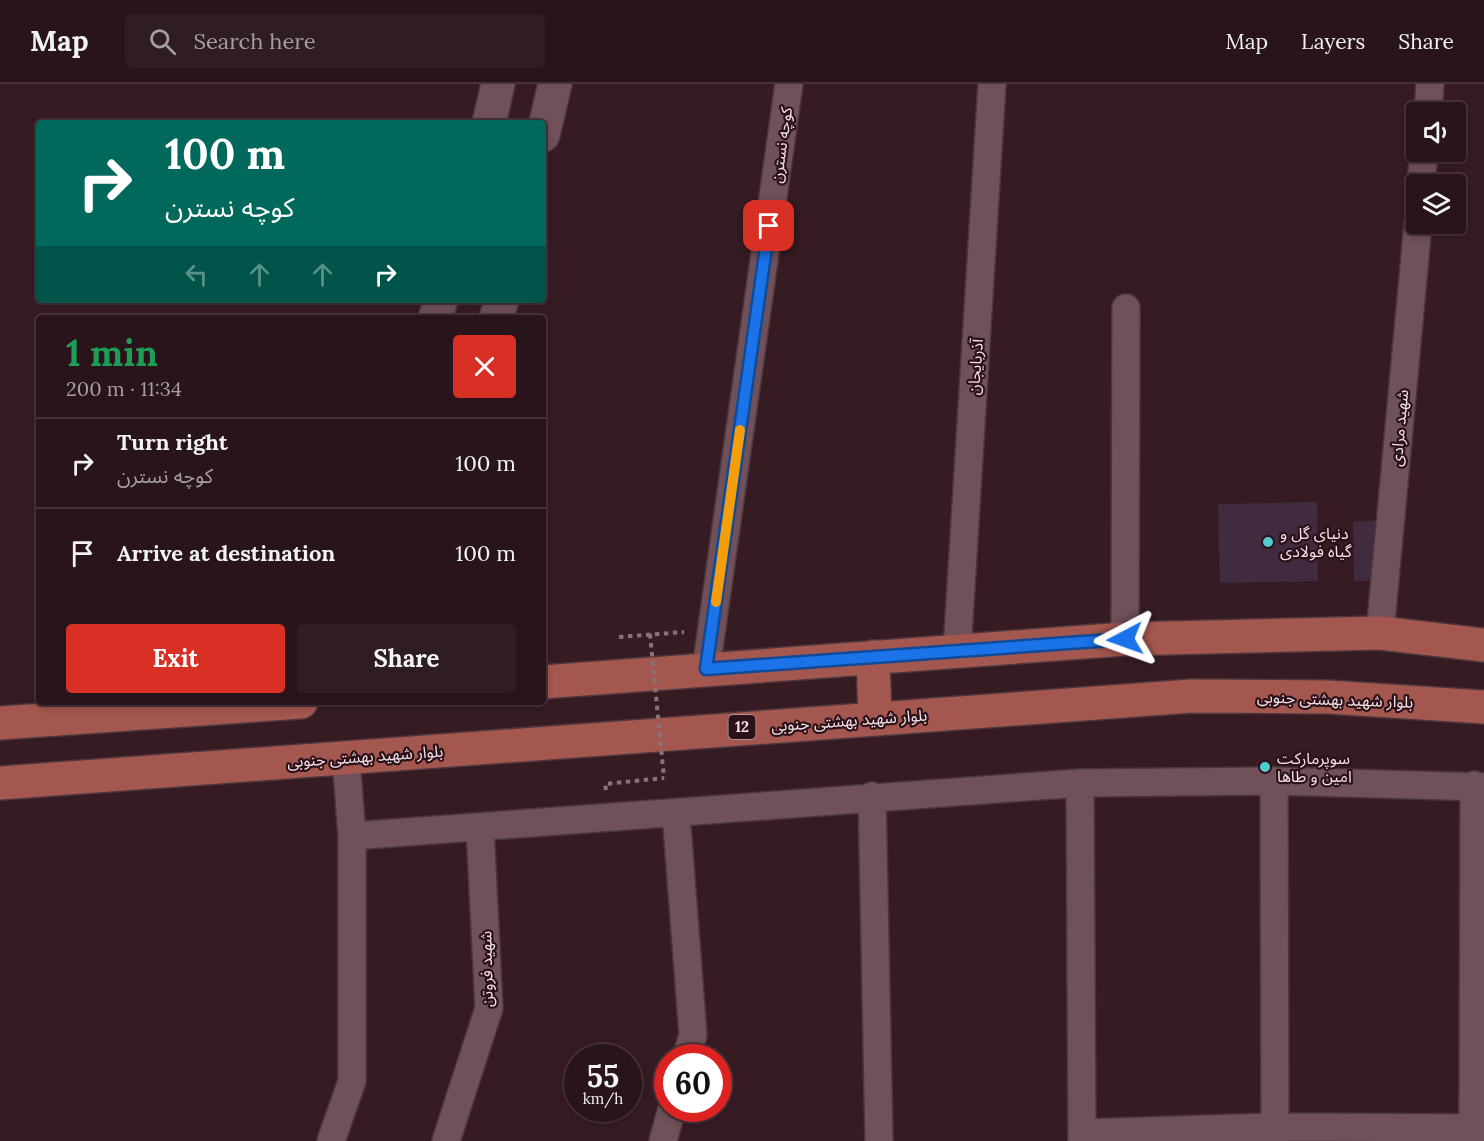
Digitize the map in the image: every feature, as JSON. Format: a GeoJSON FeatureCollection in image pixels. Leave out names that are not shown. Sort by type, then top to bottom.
{"type":"FeatureCollection","features":[{"type":"Feature","properties":{"kind":"main road"},"geometry":{"type":"LineString","coordinates":[[546,682],[1125,639],[1380,633],[1484,645]]}},
{"type":"Feature","properties":{"kind":"main road"},"geometry":{"type":"LineString","coordinates":[[873,657],[875,718]]}},
{"type":"Feature","properties":{"kind":"main road","name":"بلوار شهید بهشتی جنوبی"},"geometry":{"type":"LineString","coordinates":[[0,783],[1192,696],[1328,697],[1484,707]]}},
{"type":"Feature","properties":{"kind":"main road"},"geometry":{"type":"LineString","coordinates":[[0,723],[258,705]]}},
{"type":"Feature","properties":{"kind":"street"},"geometry":{"type":"LineString","coordinates":[[490,120],[498,84]]}},
{"type":"Feature","properties":{"kind":"street"},"geometry":{"type":"LineString","coordinates":[[546,122],[555,84]]}},
{"type":"Feature","properties":{"kind":"street","name":"کوچه نسترن"},"geometry":{"type":"LineString","coordinates":[[706,669],[789,84]]}},
{"type":"Feature","properties":{"kind":"street","name":"آذربایجان"},"geometry":{"type":"LineString","coordinates":[[957,651],[993,84]]}},
{"type":"Feature","properties":{"kind":"street"},"geometry":{"type":"LineString","coordinates":[[1429,102],[1430,84]]}},
{"type":"Feature","properties":{"kind":"street","name":"شهید مرادی"},"geometry":{"type":"LineString","coordinates":[[1380,633],[1417,234]]}},
{"type":"Feature","properties":{"kind":"street"},"geometry":{"type":"LineString","coordinates":[[1125,639],[1126,308]]}},
{"type":"Feature","properties":{"kind":"street"},"geometry":{"type":"LineString","coordinates":[[331,1141],[352,1081],[352,836],[346,758]]}},
{"type":"Feature","properties":{"kind":"street"},"geometry":{"type":"LineString","coordinates":[[352,836],[676,813],[872,796],[1080,783],[1274,781],[1479,786],[1476,1133],[1082,1137],[1080,783]]}},
{"type":"Feature","properties":{"kind":"street"},"geometry":{"type":"LineString","coordinates":[[1274,781],[1275,1134]]}},
{"type":"Feature","properties":{"kind":"street"},"geometry":{"type":"LineString","coordinates":[[872,796],[879,1141]]}},
{"type":"Feature","properties":{"kind":"street"},"geometry":{"type":"LineString","coordinates":[[676,813],[693,1035],[690,1044]]}},
{"type":"Feature","properties":{"kind":"street","name":"شهید فروتن"},"geometry":{"type":"LineString","coordinates":[[446,1141],[489,1008],[480,827]]}},
{"type":"Feature","properties":{"kind":"street"},"geometry":{"type":"LineString","coordinates":[[663,1141],[668,1122]]}},
{"type":"Feature","properties":{"kind":"path"},"geometry":{"type":"LineString","coordinates":[[605,784],[664,778],[650,634],[619,637],[712,629]]}},
{"type":"Feature","properties":{"kind":"building","name":"دنیای گل و گیاه فولادی"},"geometry":{"type":"Polygon","coordinates":[[[1317,502],[1318,581],[1220,583],[1218,504],[1317,502]]]}},
{"type":"Feature","properties":{"kind":"building"},"geometry":{"type":"Polygon","coordinates":[[[1384,520],[1383,572],[1369,581],[1354,581],[1353,522],[1384,520]]]}},
{"type":"Feature","properties":{"kind":"slow traffic"},"geometry":{"type":"LineString","coordinates":[[716,602],[740,430]]}},
{"type":"Feature","properties":{"kind":"place","name":"دنیای گل و گیاه فولادی"},"geometry":{"type":"Point","coordinates":[1268,542]}},
{"type":"Feature","properties":{"kind":"place","name":"سوپرمارکت امین و طاها"},"geometry":{"type":"Point","coordinates":[1265,767]}},
{"type":"Feature","properties":{"kind":"route"},"geometry":{"type":"LineString","coordinates":[[769,226],[706,669],[1125,639]]}}]}
